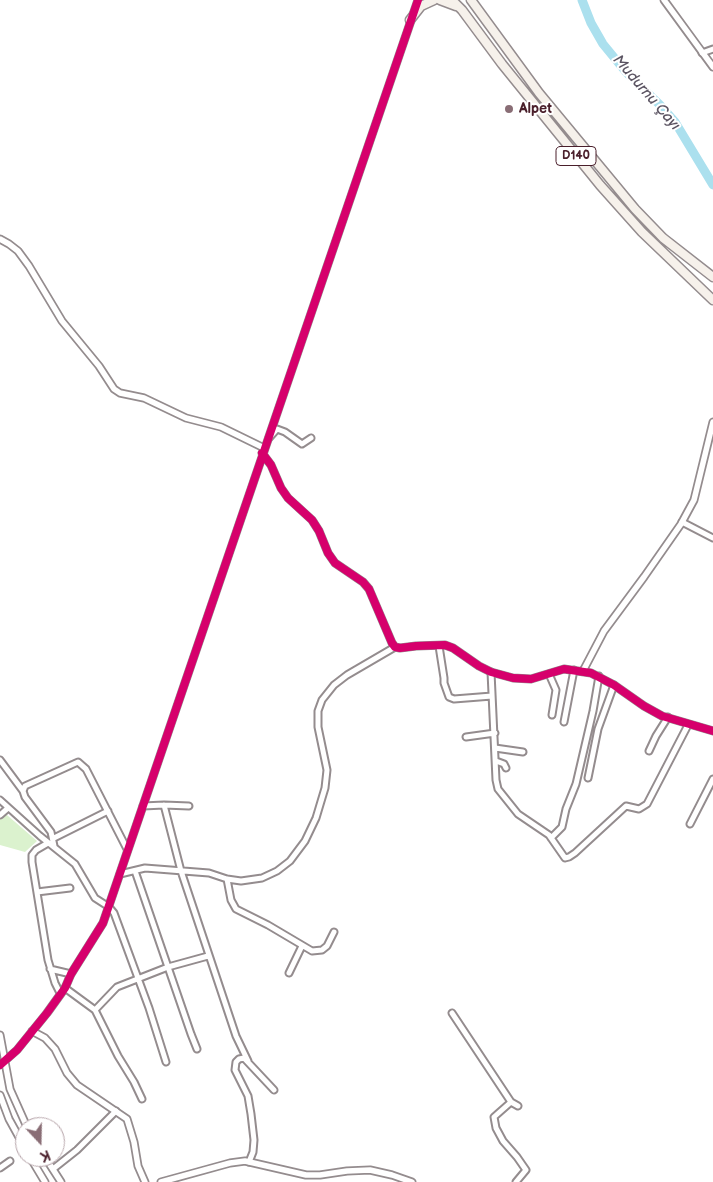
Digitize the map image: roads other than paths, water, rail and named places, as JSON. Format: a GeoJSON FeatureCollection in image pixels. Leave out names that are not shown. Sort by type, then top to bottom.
{"type":"FeatureCollection","features":[{"type":"Feature","properties":{"kind":"highway"},"geometry":{"type":"LineString","coordinates":[[410,20],[421,6],[434,0]]}},
{"type":"Feature","properties":{"kind":"highway"},"geometry":{"type":"LineString","coordinates":[[440,0],[454,4],[462,10]]}},
{"type":"Feature","properties":{"kind":"highway","name":"D140"},"geometry":{"type":"LineString","coordinates":[[452,0],[462,10],[502,64],[600,186],[642,232],[713,300]]}},
{"type":"Feature","properties":{"kind":"highway","name":"D140"},"geometry":{"type":"LineString","coordinates":[[471,0],[539,93],[635,209],[662,238],[713,277]]}},
{"type":"Feature","properties":{"kind":"street"},"geometry":{"type":"LineString","coordinates":[[410,20],[412,0]]}},
{"type":"Feature","properties":{"kind":"street"},"geometry":{"type":"LineString","coordinates":[[2,1064],[47,1013],[103,923],[418,0]]}},
{"type":"Feature","properties":{"kind":"street"},"geometry":{"type":"LineString","coordinates":[[664,0],[713,66]]}},
{"type":"Feature","properties":{"kind":"street"},"geometry":{"type":"LineString","coordinates":[[702,53],[713,49]]}},
{"type":"Feature","properties":{"kind":"street"},"geometry":{"type":"LineString","coordinates":[[0,239],[18,251],[62,321],[99,366],[114,389],[120,393],[144,398],[186,418],[221,427],[263,451],[281,488],[288,498],[316,526],[328,553],[335,563],[363,582],[369,589],[395,647]]}},
{"type":"Feature","properties":{"kind":"street"},"geometry":{"type":"LineString","coordinates":[[583,671],[604,631],[682,522],[694,500],[713,422]]}},
{"type":"Feature","properties":{"kind":"street"},"geometry":{"type":"LineString","coordinates":[[268,440],[277,430],[285,432],[302,444],[311,438]]}},
{"type":"Feature","properties":{"kind":"street"},"geometry":{"type":"LineString","coordinates":[[682,522],[713,538]]}},
{"type":"Feature","properties":{"kind":"street"},"geometry":{"type":"LineString","coordinates":[[120,874],[145,868],[209,873],[241,881],[262,878],[277,871],[290,861],[306,841],[316,818],[324,788],[327,770],[318,726],[318,710],[322,700],[347,674],[395,647],[445,645],[491,672],[513,678],[531,679],[564,670],[583,671],[599,676],[662,716],[713,731]]}},
{"type":"Feature","properties":{"kind":"street"},"geometry":{"type":"LineString","coordinates":[[439,646],[444,683],[449,697],[454,699],[492,696]]}},
{"type":"Feature","properties":{"kind":"street"},"geometry":{"type":"LineString","coordinates":[[564,722],[574,670]]}},
{"type":"Feature","properties":{"kind":"street"},"geometry":{"type":"LineString","coordinates":[[491,672],[498,789],[518,814],[551,838],[565,858],[569,857],[626,806],[639,809],[647,804],[688,724]]}},
{"type":"Feature","properties":{"kind":"street"},"geometry":{"type":"LineString","coordinates":[[549,674],[556,690],[552,714]]}},
{"type":"Feature","properties":{"kind":"street"},"geometry":{"type":"LineString","coordinates":[[551,838],[562,828],[566,809],[576,784],[599,676]]}},
{"type":"Feature","properties":{"kind":"street"},"geometry":{"type":"LineString","coordinates":[[588,778],[598,730],[614,685]]}},
{"type":"Feature","properties":{"kind":"street"},"geometry":{"type":"LineString","coordinates":[[649,751],[668,718]]}},
{"type":"Feature","properties":{"kind":"street"},"geometry":{"type":"LineString","coordinates":[[466,737],[495,733]]}},
{"type":"Feature","properties":{"kind":"street"},"geometry":{"type":"LineString","coordinates":[[495,748],[523,752]]}},
{"type":"Feature","properties":{"kind":"street"},"geometry":{"type":"LineString","coordinates":[[0,760],[54,838]]}},
{"type":"Feature","properties":{"kind":"street"},"geometry":{"type":"LineString","coordinates":[[496,761],[504,764],[506,768]]}},
{"type":"Feature","properties":{"kind":"street"},"geometry":{"type":"LineString","coordinates":[[23,791],[24,786],[78,762],[86,769],[127,849]]}},
{"type":"Feature","properties":{"kind":"street"},"geometry":{"type":"LineString","coordinates":[[690,824],[713,779]]}},
{"type":"Feature","properties":{"kind":"street"},"geometry":{"type":"LineString","coordinates":[[0,800],[75,864],[95,898],[114,912],[166,1062]]}},
{"type":"Feature","properties":{"kind":"street"},"geometry":{"type":"LineString","coordinates":[[143,806],[164,804],[189,806]]}},
{"type":"Feature","properties":{"kind":"street"},"geometry":{"type":"LineString","coordinates":[[164,804],[181,871],[236,1036],[248,1061],[274,1090]]}},
{"type":"Feature","properties":{"kind":"street"},"geometry":{"type":"LineString","coordinates":[[0,815],[8,808]]}},
{"type":"Feature","properties":{"kind":"street"},"geometry":{"type":"LineString","coordinates":[[108,811],[54,838],[51,844],[36,850],[32,855],[50,968],[62,990],[95,1010],[142,1100]]}},
{"type":"Feature","properties":{"kind":"street"},"geometry":{"type":"LineString","coordinates":[[135,871],[197,1048]]}},
{"type":"Feature","properties":{"kind":"street"},"geometry":{"type":"LineString","coordinates":[[227,879],[231,900],[236,909],[312,951],[322,950],[328,946],[334,932]]}},
{"type":"Feature","properties":{"kind":"street"},"geometry":{"type":"LineString","coordinates":[[38,892],[70,888]]}},
{"type":"Feature","properties":{"kind":"street"},"geometry":{"type":"LineString","coordinates":[[289,973],[302,946]]}},
{"type":"Feature","properties":{"kind":"street"},"geometry":{"type":"LineString","coordinates":[[95,1010],[117,987],[168,967],[208,956]]}},
{"type":"Feature","properties":{"kind":"street"},"geometry":{"type":"LineString","coordinates":[[50,968],[72,974]]}},
{"type":"Feature","properties":{"kind":"street"},"geometry":{"type":"LineString","coordinates":[[452,1013],[511,1102],[518,1106]]}},
{"type":"Feature","properties":{"kind":"street"},"geometry":{"type":"LineString","coordinates":[[32,1031],[45,1038],[55,1049],[67,1073],[77,1085],[127,1119],[134,1142],[138,1166],[145,1182]]}},
{"type":"Feature","properties":{"kind":"street"},"geometry":{"type":"LineString","coordinates":[[0,1035],[2,1064],[10,1089],[23,1117]]}},
{"type":"Feature","properties":{"kind":"street"},"geometry":{"type":"LineString","coordinates":[[248,1061],[244,1058],[239,1059],[236,1062],[235,1070],[248,1096],[251,1114],[254,1140],[253,1152],[249,1162]]}},
{"type":"Feature","properties":{"kind":"street"},"geometry":{"type":"LineString","coordinates":[[0,1095],[15,1130]]}},
{"type":"Feature","properties":{"kind":"street"},"geometry":{"type":"LineString","coordinates":[[511,1102],[494,1117],[496,1128],[503,1141],[518,1157],[526,1170],[516,1182]]}},
{"type":"Feature","properties":{"kind":"street"},"geometry":{"type":"LineString","coordinates":[[61,1182],[53,1169],[77,1150],[116,1111]]}},
{"type":"Feature","properties":{"kind":"street"},"geometry":{"type":"LineString","coordinates":[[0,1168],[10,1160]]}},
{"type":"Feature","properties":{"kind":"street"},"geometry":{"type":"LineString","coordinates":[[161,1182],[186,1179],[230,1164],[249,1162],[306,1175],[320,1175],[347,1170],[370,1170],[412,1182]]}},
{"type":"Feature","properties":{"kind":"street"},"geometry":{"type":"LineString","coordinates":[[36,1167],[45,1182]]}},
{"type":"Feature","properties":{"kind":"waterway","name":"Mudurnu Çayı"},"geometry":{"type":"LineString","coordinates":[[582,0],[591,23],[603,44],[626,72],[675,122],[713,185]]}},
{"type":"Feature","properties":{"kind":"place","name":"Alpet"},"geometry":{"type":"Point","coordinates":[509,109]}}]}
